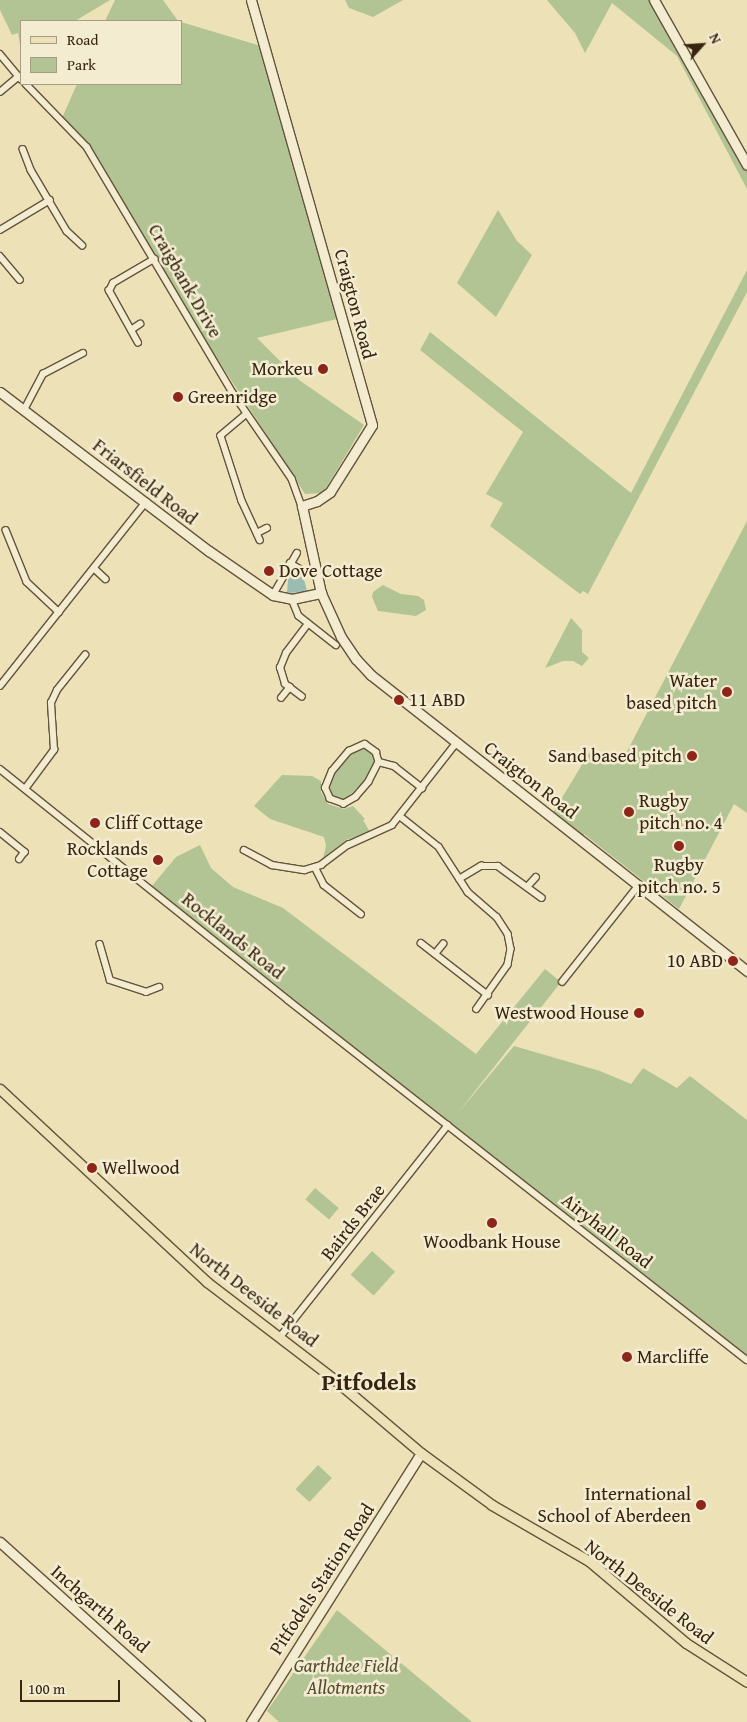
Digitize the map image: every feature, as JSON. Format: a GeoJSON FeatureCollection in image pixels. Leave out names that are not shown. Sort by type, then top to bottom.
{"type":"FeatureCollection","features":[{"type":"Feature","properties":{"kind":"main road","name":"North Deeside Road"},"geometry":{"type":"LineString","coordinates":[[0,1089],[180,1258],[421,1453],[492,1505],[589,1561],[686,1643],[747,1682]]}},
{"type":"Feature","properties":{"kind":"street","name":"Craigton Road"},"geometry":{"type":"LineString","coordinates":[[251,0],[372,426],[330,492],[318,501],[302,506],[321,593],[341,637],[360,664],[747,971]]}},
{"type":"Feature","properties":{"kind":"street"},"geometry":{"type":"LineString","coordinates":[[654,0],[747,165]]}},
{"type":"Feature","properties":{"kind":"street"},"geometry":{"type":"LineString","coordinates":[[0,54],[20,78],[0,92]]}},
{"type":"Feature","properties":{"kind":"street","name":"Craigbank Drive"},"geometry":{"type":"LineString","coordinates":[[27,85],[87,147],[247,414],[288,472],[302,506]]}},
{"type":"Feature","properties":{"kind":"street"},"geometry":{"type":"LineString","coordinates":[[23,149],[31,170],[67,231],[82,245]]}},
{"type":"Feature","properties":{"kind":"street"},"geometry":{"type":"LineString","coordinates":[[0,230],[50,200]]}},
{"type":"Feature","properties":{"kind":"street"},"geometry":{"type":"LineString","coordinates":[[0,256],[20,280]]}},
{"type":"Feature","properties":{"kind":"street"},"geometry":{"type":"LineString","coordinates":[[138,343],[111,296],[110,286],[154,259]]}},
{"type":"Feature","properties":{"kind":"street"},"geometry":{"type":"LineString","coordinates":[[131,330],[140,324]]}},
{"type":"Feature","properties":{"kind":"street"},"geometry":{"type":"LineString","coordinates":[[24,410],[43,374],[82,353]]}},
{"type":"Feature","properties":{"kind":"street","name":"Friarsfield Road"},"geometry":{"type":"LineString","coordinates":[[0,392],[209,551],[273,594]]}},
{"type":"Feature","properties":{"kind":"street"},"geometry":{"type":"LineString","coordinates":[[247,414],[221,436],[242,501],[260,540]]}},
{"type":"Feature","properties":{"kind":"street"},"geometry":{"type":"LineString","coordinates":[[0,686],[146,502]]}},
{"type":"Feature","properties":{"kind":"street"},"geometry":{"type":"LineString","coordinates":[[257,533],[267,528]]}},
{"type":"Feature","properties":{"kind":"street"},"geometry":{"type":"LineString","coordinates":[[6,530],[28,582],[59,612]]}},
{"type":"Feature","properties":{"kind":"street"},"geometry":{"type":"LineString","coordinates":[[297,552],[273,594],[292,599],[321,593]]}},
{"type":"Feature","properties":{"kind":"street"},"geometry":{"type":"LineString","coordinates":[[290,563],[300,569]]}},
{"type":"Feature","properties":{"kind":"street"},"geometry":{"type":"LineString","coordinates":[[94,568],[106,578]]}},
{"type":"Feature","properties":{"kind":"street"},"geometry":{"type":"LineString","coordinates":[[292,599],[296,611],[308,624],[336,646]]}},
{"type":"Feature","properties":{"kind":"street"},"geometry":{"type":"LineString","coordinates":[[302,697],[281,676],[281,660],[308,624]]}},
{"type":"Feature","properties":{"kind":"street"},"geometry":{"type":"LineString","coordinates":[[25,788],[54,750],[51,703],[57,690],[85,655]]}},
{"type":"Feature","properties":{"kind":"street"},"geometry":{"type":"LineString","coordinates":[[281,698],[290,687]]}},
{"type":"Feature","properties":{"kind":"street"},"geometry":{"type":"LineString","coordinates":[[244,850],[272,866],[295,869],[315,867],[348,845],[380,832],[401,817],[457,742]]}},
{"type":"Feature","properties":{"kind":"street"},"geometry":{"type":"LineString","coordinates":[[379,762],[369,782],[356,797],[344,804],[330,799],[326,782],[349,751],[359,745],[371,746],[379,762],[394,766],[422,788]]}},
{"type":"Feature","properties":{"kind":"street","name":"Rocklands Road"},"geometry":{"type":"LineString","coordinates":[[0,769],[448,1125]]}},
{"type":"Feature","properties":{"kind":"street"},"geometry":{"type":"LineString","coordinates":[[401,817],[439,847],[468,892],[497,917],[508,934],[511,949],[508,965],[477,1009]]}},
{"type":"Feature","properties":{"kind":"street"},"geometry":{"type":"LineString","coordinates":[[0,832],[25,852],[20,859]]}},
{"type":"Feature","properties":{"kind":"street"},"geometry":{"type":"LineString","coordinates":[[459,880],[481,866],[498,866],[542,898]]}},
{"type":"Feature","properties":{"kind":"street"},"geometry":{"type":"LineString","coordinates":[[315,867],[324,885],[361,914]]}},
{"type":"Feature","properties":{"kind":"street"},"geometry":{"type":"LineString","coordinates":[[527,887],[536,877]]}},
{"type":"Feature","properties":{"kind":"street"},"geometry":{"type":"LineString","coordinates":[[562,982],[639,885]]}},
{"type":"Feature","properties":{"kind":"street"},"geometry":{"type":"LineString","coordinates":[[421,943],[488,995]]}},
{"type":"Feature","properties":{"kind":"street"},"geometry":{"type":"LineString","coordinates":[[100,944],[110,980],[146,992],[159,986]]}},
{"type":"Feature","properties":{"kind":"street"},"geometry":{"type":"LineString","coordinates":[[435,954],[443,944]]}},
{"type":"Feature","properties":{"kind":"street","name":"Bairds Brae"},"geometry":{"type":"LineString","coordinates":[[280,1337],[448,1125]]}},
{"type":"Feature","properties":{"kind":"street","name":"Airyhall Road"},"geometry":{"type":"LineString","coordinates":[[448,1125],[747,1360]]}},
{"type":"Feature","properties":{"kind":"street","name":"Pitfodels Station Road"},"geometry":{"type":"LineString","coordinates":[[250,1722],[421,1453]]}},
{"type":"Feature","properties":{"kind":"street","name":"Inchgarth Road"},"geometry":{"type":"LineString","coordinates":[[0,1542],[200,1722]]}},
{"type":"Feature","properties":{"kind":"green space"},"geometry":{"type":"Polygon","coordinates":[[[0,0],[110,0],[77,20],[20,20],[20,45],[18,33],[12,35],[0,10],[0,0]]]}},
{"type":"Feature","properties":{"kind":"green space"},"geometry":{"type":"Polygon","coordinates":[[[115,0],[163,0],[177,20],[105,20],[115,0]]]}},
{"type":"Feature","properties":{"kind":"green space"},"geometry":{"type":"Polygon","coordinates":[[[345,0],[403,0],[373,17],[349,8],[345,0]]]}},
{"type":"Feature","properties":{"kind":"green space"},"geometry":{"type":"Polygon","coordinates":[[[547,0],[654,0],[747,170],[747,189],[677,56],[612,3],[585,53],[575,33],[547,0]]]}},
{"type":"Feature","properties":{"kind":"green space"},"geometry":{"type":"Polygon","coordinates":[[[182,22],[261,46],[337,319],[257,338],[299,380],[364,425],[323,493],[305,494],[179,300],[87,147],[62,118],[77,85],[182,85],[182,22]]]}},
{"type":"Feature","properties":{"kind":"green space"},"geometry":{"type":"Polygon","coordinates":[[[498,210],[517,241],[532,255],[496,317],[457,283],[498,210]]]}},
{"type":"Feature","properties":{"kind":"green space"},"geometry":{"type":"Polygon","coordinates":[[[747,270],[747,292],[588,594],[583,591],[580,594],[490,526],[503,503],[486,494],[523,432],[420,350],[430,332],[631,493],[747,270]]]}},
{"type":"Feature","properties":{"kind":"green space"},"geometry":{"type":"Polygon","coordinates":[[[747,521],[747,813],[734,804],[679,909],[584,834],[581,839],[551,816],[589,753],[603,763],[610,752],[622,761],[747,521]]]}},
{"type":"Feature","properties":{"kind":"green space"},"geometry":{"type":"Polygon","coordinates":[[[383,585],[401,594],[418,596],[424,600],[426,610],[416,616],[378,611],[372,597],[373,592],[383,585]]]}},
{"type":"Feature","properties":{"kind":"green space"},"geometry":{"type":"Polygon","coordinates":[[[571,618],[582,630],[582,652],[589,658],[582,666],[573,661],[563,661],[545,668],[571,618]]]}},
{"type":"Feature","properties":{"kind":"green space"},"geometry":{"type":"Polygon","coordinates":[[[364,747],[374,755],[375,761],[368,777],[345,800],[334,799],[328,789],[337,769],[354,750],[364,747]]]}},
{"type":"Feature","properties":{"kind":"green space"},"geometry":{"type":"Polygon","coordinates":[[[282,775],[312,776],[321,781],[321,792],[328,804],[344,809],[353,806],[365,819],[363,820],[370,832],[346,840],[323,858],[326,846],[324,837],[270,819],[254,806],[282,775]]]}},
{"type":"Feature","properties":{"kind":"green space"},"geometry":{"type":"Polygon","coordinates":[[[200,845],[211,868],[233,887],[283,908],[476,1054],[545,969],[561,982],[457,1114],[514,1046],[600,1071],[631,1084],[643,1068],[677,1088],[690,1076],[747,1120],[747,1362],[151,887],[176,857],[200,845]]]}},
{"type":"Feature","properties":{"kind":"green space"},"geometry":{"type":"Polygon","coordinates":[[[315,1188],[339,1208],[329,1219],[305,1199],[315,1188]]]}},
{"type":"Feature","properties":{"kind":"green space"},"geometry":{"type":"Polygon","coordinates":[[[372,1251],[395,1272],[374,1296],[351,1275],[372,1251]]]}},
{"type":"Feature","properties":{"kind":"green space"},"geometry":{"type":"Polygon","coordinates":[[[318,1465],[332,1478],[309,1502],[295,1489],[318,1465]]]}},
{"type":"Feature","properties":{"kind":"green space","name":"Garthdee Field Allotments"},"geometry":{"type":"Polygon","coordinates":[[[337,1610],[472,1722],[279,1722],[267,1711],[337,1610]]]}},
{"type":"Feature","properties":{"kind":"water"},"geometry":{"type":"Polygon","coordinates":[[[294,571],[303,573],[307,592],[287,593],[288,580],[294,571]]]}},
{"type":"Feature","properties":{"kind":"place","name":"Morkeu"},"geometry":{"type":"Point","coordinates":[323,369]}},
{"type":"Feature","properties":{"kind":"place","name":"Greenridge"},"geometry":{"type":"Point","coordinates":[178,397]}},
{"type":"Feature","properties":{"kind":"place","name":"Dove Cottage"},"geometry":{"type":"Point","coordinates":[269,571]}},
{"type":"Feature","properties":{"kind":"place","name":"Water based pitch"},"geometry":{"type":"Point","coordinates":[727,692]}},
{"type":"Feature","properties":{"kind":"place","name":"11 ABD"},"geometry":{"type":"Point","coordinates":[399,700]}},
{"type":"Feature","properties":{"kind":"place","name":"Sand based pitch"},"geometry":{"type":"Point","coordinates":[692,756]}},
{"type":"Feature","properties":{"kind":"place","name":"Rugby pitch no. 4"},"geometry":{"type":"Point","coordinates":[629,812]}},
{"type":"Feature","properties":{"kind":"place","name":"Cliff Cottage"},"geometry":{"type":"Point","coordinates":[95,823]}},
{"type":"Feature","properties":{"kind":"place","name":"Rugby pitch no. 5"},"geometry":{"type":"Point","coordinates":[679,846]}},
{"type":"Feature","properties":{"kind":"place","name":"Rocklands Cottage"},"geometry":{"type":"Point","coordinates":[158,860]}},
{"type":"Feature","properties":{"kind":"place","name":"10 ABD"},"geometry":{"type":"Point","coordinates":[733,961]}},
{"type":"Feature","properties":{"kind":"place","name":"Westwood House"},"geometry":{"type":"Point","coordinates":[639,1013]}},
{"type":"Feature","properties":{"kind":"place","name":"Wellwood"},"geometry":{"type":"Point","coordinates":[92,1168]}},
{"type":"Feature","properties":{"kind":"place","name":"Woodbank House"},"geometry":{"type":"Point","coordinates":[492,1223]}},
{"type":"Feature","properties":{"kind":"place","name":"Marcliffe"},"geometry":{"type":"Point","coordinates":[627,1357]}},
{"type":"Feature","properties":{"kind":"place","name":"International School of Aberdeen"},"geometry":{"type":"Point","coordinates":[701,1505]}},
{"type":"Feature","properties":{"kind":"district","name":"Pitfodels"},"geometry":{"type":"Point","coordinates":[369,1382]}}]}
